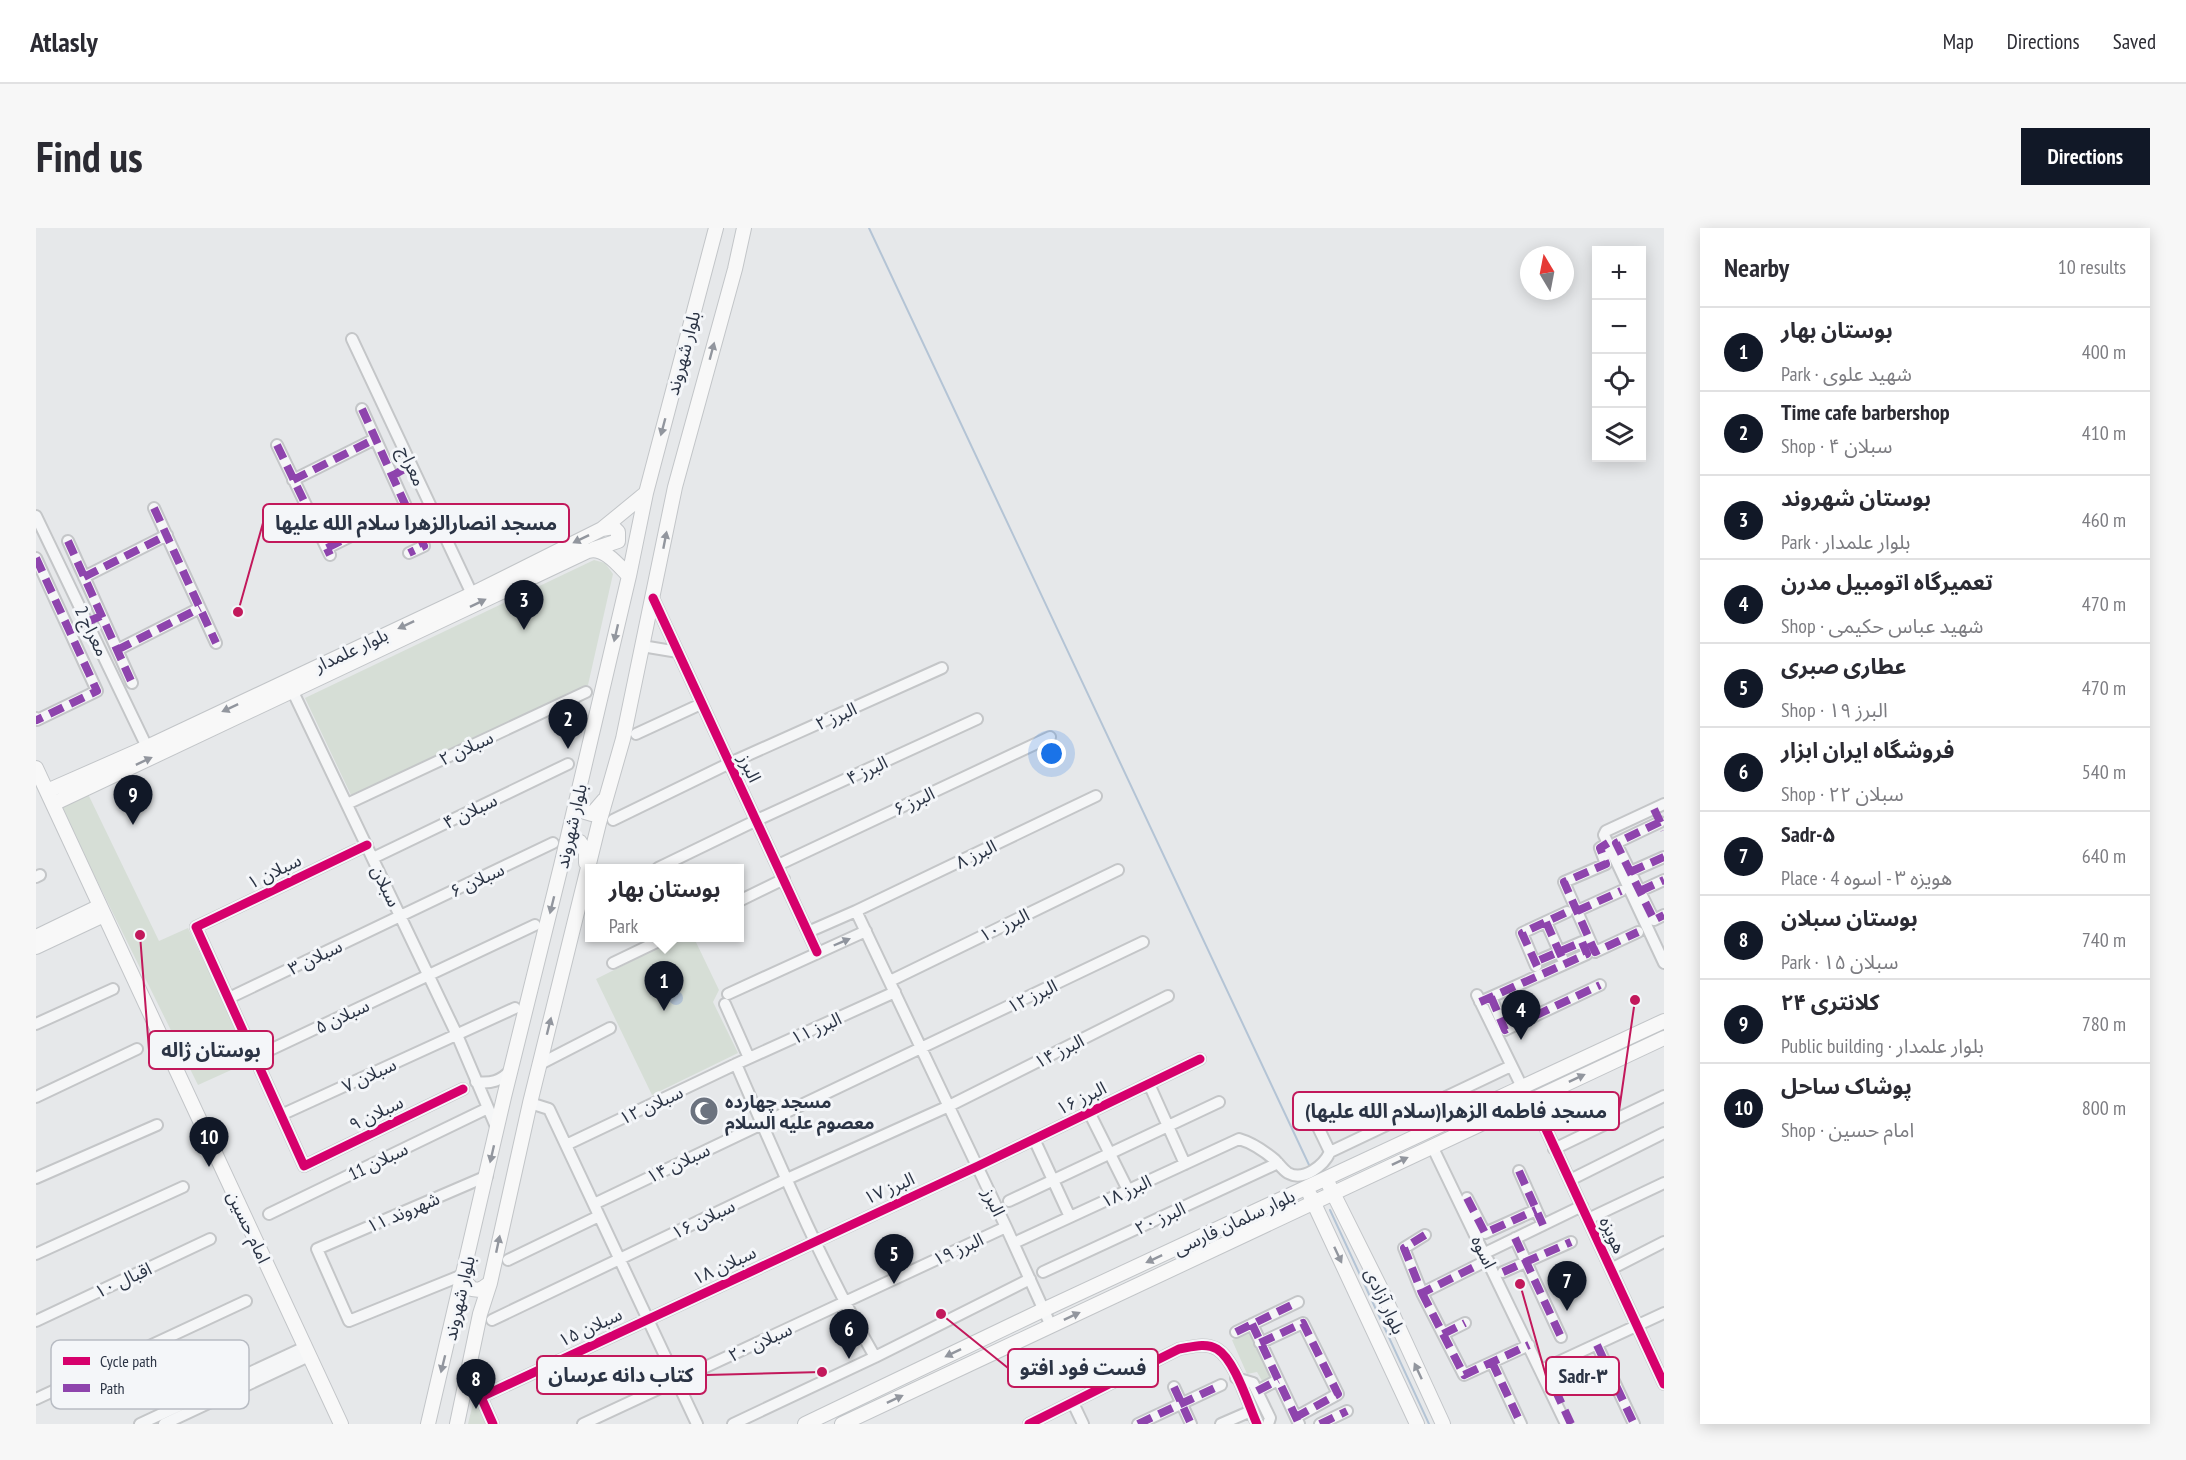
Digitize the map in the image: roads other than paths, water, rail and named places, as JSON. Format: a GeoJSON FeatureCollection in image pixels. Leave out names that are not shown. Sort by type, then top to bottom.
{"type":"FeatureCollection","features":[{"type":"Feature","properties":{"kind":"main road","name":"بلوار شهروند"},"geometry":{"type":"LineString","coordinates":[[429,1424],[629,576],[645,493],[716,228]]}},
{"type":"Feature","properties":{"kind":"main road","name":"بلوار شهروند"},"geometry":{"type":"LineString","coordinates":[[589,864],[622,739],[675,487],[744,228]]}},
{"type":"Feature","properties":{"kind":"main road","name":"بلوار علمدار"},"geometry":{"type":"LineString","coordinates":[[50,797],[147,747],[290,686],[602,529],[645,493]]}},
{"type":"Feature","properties":{"kind":"main road","name":"بلوار علمدار"},"geometry":{"type":"LineString","coordinates":[[50,797],[290,686],[594,549],[618,541],[618,532],[613,527],[602,529]]}},
{"type":"Feature","properties":{"kind":"main road"},"geometry":{"type":"LineString","coordinates":[[594,549],[601,552],[629,576]]}},
{"type":"Feature","properties":{"kind":"main road","name":"امام حسین"},"geometry":{"type":"LineString","coordinates":[[36,768],[341,1424]]}},
{"type":"Feature","properties":{"kind":"main road"},"geometry":{"type":"LineString","coordinates":[[579,788],[580,804],[582,811],[586,813],[596,812],[607,795]]}},
{"type":"Feature","properties":{"kind":"main road"},"geometry":{"type":"LineString","coordinates":[[561,866],[570,847],[580,842],[586,853],[586,864]]}},
{"type":"Feature","properties":{"kind":"main road","name":"بلوار شهروند"},"geometry":{"type":"LineString","coordinates":[[457,1424],[486,1317],[490,1283],[530,1103],[585,880]]}},
{"type":"Feature","properties":{"kind":"main road"},"geometry":{"type":"LineString","coordinates":[[36,937],[102,910]]}},
{"type":"Feature","properties":{"kind":"main road"},"geometry":{"type":"LineString","coordinates":[[36,947],[102,910]]}},
{"type":"Feature","properties":{"kind":"main road","name":"بلوار سلمان فارسی"},"geometry":{"type":"LineString","coordinates":[[805,1424],[1043,1310],[1664,1021]]}},
{"type":"Feature","properties":{"kind":"main road","name":"بلوار سلمان فارسی"},"geometry":{"type":"LineString","coordinates":[[842,1424],[1664,1038]]}},
{"type":"Feature","properties":{"kind":"main road"},"geometry":{"type":"LineString","coordinates":[[1359,1162],[1366,1177]]}},
{"type":"Feature","properties":{"kind":"main road","name":"بلوار آزادی"},"geometry":{"type":"LineString","coordinates":[[1325,1179],[1380,1287],[1443,1424]]}},
{"type":"Feature","properties":{"kind":"main road","name":"بلوار آزادی"},"geometry":{"type":"LineString","coordinates":[[1306,1188],[1417,1424]]}},
{"type":"Feature","properties":{"kind":"main road"},"geometry":{"type":"LineString","coordinates":[[1270,1206],[1277,1220]]}},
{"type":"Feature","properties":{"kind":"main road"},"geometry":{"type":"LineString","coordinates":[[465,1272],[466,1282],[472,1289],[480,1290],[490,1283]]}},
{"type":"Feature","properties":{"kind":"main road"},"geometry":{"type":"LineString","coordinates":[[457,1308],[470,1304],[486,1317]]}},
{"type":"Feature","properties":{"kind":"street","name":"معراج"},"geometry":{"type":"LineString","coordinates":[[352,339],[472,594]]}},
{"type":"Feature","properties":{"kind":"street"},"geometry":{"type":"LineString","coordinates":[[362,409],[424,546],[409,553]]}},
{"type":"Feature","properties":{"kind":"street"},"geometry":{"type":"LineString","coordinates":[[294,480],[375,439]]}},
{"type":"Feature","properties":{"kind":"street"},"geometry":{"type":"LineString","coordinates":[[277,445],[329,552],[407,508]]}},
{"type":"Feature","properties":{"kind":"street"},"geometry":{"type":"LineString","coordinates":[[392,476],[411,465]]}},
{"type":"Feature","properties":{"kind":"street"},"geometry":{"type":"LineString","coordinates":[[154,508],[216,643]]}},
{"type":"Feature","properties":{"kind":"street","name":"معراج 2"},"geometry":{"type":"LineString","coordinates":[[36,516],[147,747]]}},
{"type":"Feature","properties":{"kind":"street"},"geometry":{"type":"LineString","coordinates":[[84,577],[167,535]]}},
{"type":"Feature","properties":{"kind":"street"},"geometry":{"type":"LineString","coordinates":[[68,542],[132,683]]}},
{"type":"Feature","properties":{"kind":"street"},"geometry":{"type":"LineString","coordinates":[[36,558],[97,691],[37,720],[36,718]]}},
{"type":"Feature","properties":{"kind":"street","name":"البرز"},"geometry":{"type":"LineString","coordinates":[[653,598],[817,952]]}},
{"type":"Feature","properties":{"kind":"street"},"geometry":{"type":"LineString","coordinates":[[117,650],[200,608]]}},
{"type":"Feature","properties":{"kind":"street"},"geometry":{"type":"LineString","coordinates":[[87,622],[101,616]]}},
{"type":"Feature","properties":{"kind":"street"},"geometry":{"type":"LineString","coordinates":[[642,646],[678,652]]}},
{"type":"Feature","properties":{"kind":"street","name":"البرز ۲"},"geometry":{"type":"LineString","coordinates":[[613,820],[942,668]]}},
{"type":"Feature","properties":{"kind":"street","name":"سبلان"},"geometry":{"type":"LineString","coordinates":[[290,686],[457,1035],[497,1130]]}},
{"type":"Feature","properties":{"kind":"street","name":"سبلان ۲"},"geometry":{"type":"LineString","coordinates":[[347,804],[586,693]]}},
{"type":"Feature","properties":{"kind":"street"},"geometry":{"type":"LineString","coordinates":[[636,734],[701,704]]}},
{"type":"Feature","properties":{"kind":"street","name":"البرز ۴"},"geometry":{"type":"LineString","coordinates":[[666,864],[977,719]]}},
{"type":"Feature","properties":{"kind":"street","name":"البرز ۶"},"geometry":{"type":"LineString","coordinates":[[778,865],[1050,737]]}},
{"type":"Feature","properties":{"kind":"street","name":"سبلان ۴"},"geometry":{"type":"LineString","coordinates":[[373,858],[568,764]]}},
{"type":"Feature","properties":{"kind":"street","name":"البرز ۸"},"geometry":{"type":"LineString","coordinates":[[856,911],[1096,796]]}},
{"type":"Feature","properties":{"kind":"street"},"geometry":{"type":"LineString","coordinates":[[1664,915],[1654,920],[1616,843],[1662,826],[1659,806],[1610,829],[1604,835],[1664,963]]}},
{"type":"Feature","properties":{"kind":"street","name":"سبلان ۶"},"geometry":{"type":"LineString","coordinates":[[400,916],[553,843]]}},
{"type":"Feature","properties":{"kind":"street"},"geometry":{"type":"LineString","coordinates":[[1608,843],[1600,848],[1606,864],[1564,882],[1572,911],[1595,952],[1638,932]]}},
{"type":"Feature","properties":{"kind":"street","name":"سبلان ۱"},"geometry":{"type":"LineString","coordinates":[[229,998],[196,927],[366,845]]}},
{"type":"Feature","properties":{"kind":"street"},"geometry":{"type":"LineString","coordinates":[[1630,872],[1664,856]]}},
{"type":"Feature","properties":{"kind":"street","name":"البرز ۱۰"},"geometry":{"type":"LineString","coordinates":[[890,981],[1118,870]]}},
{"type":"Feature","properties":{"kind":"street"},"geometry":{"type":"LineString","coordinates":[[744,899],[784,879]]}},
{"type":"Feature","properties":{"kind":"street"},"geometry":{"type":"LineString","coordinates":[[1640,891],[1664,880]]}},
{"type":"Feature","properties":{"kind":"street"},"geometry":{"type":"LineString","coordinates":[[1540,975],[1522,933],[1621,891]]}},
{"type":"Feature","properties":{"kind":"street","name":"البرز"},"geometry":{"type":"LineString","coordinates":[[856,911],[978,1166],[1051,1326]]}},
{"type":"Feature","properties":{"kind":"street"},"geometry":{"type":"LineString","coordinates":[[808,932],[856,911]]}},
{"type":"Feature","properties":{"kind":"street","name":"سبلان ۳"},"geometry":{"type":"LineString","coordinates":[[229,998],[400,916]]}},
{"type":"Feature","properties":{"kind":"street"},"geometry":{"type":"LineString","coordinates":[[1546,922],[1564,964]]}},
{"type":"Feature","properties":{"kind":"street","name":"سبلان ۵"},"geometry":{"type":"LineString","coordinates":[[255,1057],[536,925]]}},
{"type":"Feature","properties":{"kind":"street"},"geometry":{"type":"LineString","coordinates":[[749,1058],[727,999],[817,952],[866,931]]}},
{"type":"Feature","properties":{"kind":"street"},"geometry":{"type":"LineString","coordinates":[[613,963],[657,942]]}},
{"type":"Feature","properties":{"kind":"street","name":"البرز ۱۲"},"geometry":{"type":"LineString","coordinates":[[762,1123],[922,1049],[1143,942]]}},
{"type":"Feature","properties":{"kind":"street"},"geometry":{"type":"LineString","coordinates":[[1522,1087],[1478,998],[1491,997],[1587,954],[1582,942],[1534,962]]}},
{"type":"Feature","properties":{"kind":"street"},"geometry":{"type":"LineString","coordinates":[[1491,997],[1504,1030],[1600,985]]}},
{"type":"Feature","properties":{"kind":"street"},"geometry":{"type":"LineString","coordinates":[[36,1024],[113,989]]}},
{"type":"Feature","properties":{"kind":"street","name":"البرز ۱۱"},"geometry":{"type":"LineString","coordinates":[[736,1064],[895,992]]}},
{"type":"Feature","properties":{"kind":"street","name":"البرز ۱۴"},"geometry":{"type":"LineString","coordinates":[[787,1179],[949,1106],[1168,996]]}},
{"type":"Feature","properties":{"kind":"street"},"geometry":{"type":"LineString","coordinates":[[229,998],[281,1115]]}},
{"type":"Feature","properties":{"kind":"street","name":"سبلان ۷"},"geometry":{"type":"LineString","coordinates":[[281,1115],[515,1008]]}},
{"type":"Feature","properties":{"kind":"street"},"geometry":{"type":"LineString","coordinates":[[540,1064],[610,1028]]}},
{"type":"Feature","properties":{"kind":"street"},"geometry":{"type":"LineString","coordinates":[[36,1096],[137,1048]]}},
{"type":"Feature","properties":{"kind":"street","name":"البرز ۱۶"},"geometry":{"type":"LineString","coordinates":[[978,1166],[1200,1059]]}},
{"type":"Feature","properties":{"kind":"street"},"geometry":{"type":"LineString","coordinates":[[736,1064],[814,1241],[844,1303],[875,1357]]}},
{"type":"Feature","properties":{"kind":"street","name":"سبلان ۱۲"},"geometry":{"type":"LineString","coordinates":[[566,1145],[736,1064]]}},
{"type":"Feature","properties":{"kind":"street"},"geometry":{"type":"LineString","coordinates":[[1278,1163],[1289,1174],[1301,1175],[1325,1162],[1330,1152],[1511,1066]]}},
{"type":"Feature","properties":{"kind":"street"},"geometry":{"type":"LineString","coordinates":[[476,1082],[484,1083],[500,1079],[511,1069]]}},
{"type":"Feature","properties":{"kind":"street"},"geometry":{"type":"LineString","coordinates":[[1149,1084],[1185,1164]]}},
{"type":"Feature","properties":{"kind":"street","name":"سبلان ۹"},"geometry":{"type":"LineString","coordinates":[[281,1115],[304,1166],[463,1089]]}},
{"type":"Feature","properties":{"kind":"street"},"geometry":{"type":"LineString","coordinates":[[1554,1149],[1664,1096]]}},
{"type":"Feature","properties":{"kind":"street"},"geometry":{"type":"LineString","coordinates":[[1304,1098],[1330,1152]]}},
{"type":"Feature","properties":{"kind":"street","name":"هویزه"},"geometry":{"type":"LineString","coordinates":[[1532,1099],[1664,1384]]}},
{"type":"Feature","properties":{"kind":"street"},"geometry":{"type":"LineString","coordinates":[[1009,1201],[1219,1102]]}},
{"type":"Feature","properties":{"kind":"street"},"geometry":{"type":"LineString","coordinates":[[530,1103],[549,1109],[697,1424]]}},
{"type":"Feature","properties":{"kind":"street","name":"سبلان 11"},"geometry":{"type":"LineString","coordinates":[[269,1214],[488,1108]]}},
{"type":"Feature","properties":{"kind":"street"},"geometry":{"type":"LineString","coordinates":[[1089,1112],[1128,1190]]}},
{"type":"Feature","properties":{"kind":"street","name":"سبلان ۱۴"},"geometry":{"type":"LineString","coordinates":[[594,1204],[762,1123]]}},
{"type":"Feature","properties":{"kind":"street"},"geometry":{"type":"LineString","coordinates":[[36,1178],[157,1125]]}},
{"type":"Feature","properties":{"kind":"street"},"geometry":{"type":"LineString","coordinates":[[1570,1180],[1664,1132]]}},
{"type":"Feature","properties":{"kind":"street","name":"البرز ۱۸"},"geometry":{"type":"LineString","coordinates":[[1014,1243],[1239,1138],[1252,1143],[1278,1163]]}},
{"type":"Feature","properties":{"kind":"street"},"geometry":{"type":"LineString","coordinates":[[1034,1139],[1070,1217]]}},
{"type":"Feature","properties":{"kind":"street","name":"اسوه"},"geometry":{"type":"LineString","coordinates":[[1432,1146],[1566,1424]]}},
{"type":"Feature","properties":{"kind":"street","name":"البرز ۲۰"},"geometry":{"type":"LineString","coordinates":[[1043,1272],[1278,1163]]}},
{"type":"Feature","properties":{"kind":"street","name":"البرز ۱۷"},"geometry":{"type":"LineString","coordinates":[[814,1241],[978,1166]]}},
{"type":"Feature","properties":{"kind":"street"},"geometry":{"type":"LineString","coordinates":[[1519,1171],[1543,1225]]}},
{"type":"Feature","properties":{"kind":"street","name":"شهروند ۱۱"},"geometry":{"type":"LineString","coordinates":[[465,1272],[349,1321],[317,1249],[487,1176]]}},
{"type":"Feature","properties":{"kind":"street","name":"سبلان ۱۶"},"geometry":{"type":"LineString","coordinates":[[486,1317],[619,1259],[787,1179]]}},
{"type":"Feature","properties":{"kind":"street"},"geometry":{"type":"LineString","coordinates":[[1588,1220],[1664,1183]]}},
{"type":"Feature","properties":{"kind":"street"},"geometry":{"type":"LineString","coordinates":[[36,1254],[183,1187]]}},
{"type":"Feature","properties":{"kind":"street"},"geometry":{"type":"LineString","coordinates":[[1467,1198],[1485,1233],[1536,1210]]}},
{"type":"Feature","properties":{"kind":"street"},"geometry":{"type":"LineString","coordinates":[[1422,1293],[1515,1238],[1582,1206]]}},
{"type":"Feature","properties":{"kind":"street"},"geometry":{"type":"LineString","coordinates":[[508,1260],[599,1216]]}},
{"type":"Feature","properties":{"kind":"street","name":"البرز ۱۹"},"geometry":{"type":"LineString","coordinates":[[844,1303],[1006,1227]]}},
{"type":"Feature","properties":{"kind":"street"},"geometry":{"type":"LineString","coordinates":[[1425,1235],[1404,1248],[1422,1293],[1464,1375],[1529,1345]]}},
{"type":"Feature","properties":{"kind":"street"},"geometry":{"type":"LineString","coordinates":[[1515,1238],[1561,1336]]}},
{"type":"Feature","properties":{"kind":"street","name":"اقبال ۱۰"},"geometry":{"type":"LineString","coordinates":[[36,1321],[210,1239]]}},
{"type":"Feature","properties":{"kind":"street","name":"سبلان ۱۸"},"geometry":{"type":"LineString","coordinates":[[647,1318],[814,1241]]}},
{"type":"Feature","properties":{"kind":"street"},"geometry":{"type":"LineString","coordinates":[[1503,1272],[1571,1242]]}},
{"type":"Feature","properties":{"kind":"street"},"geometry":{"type":"LineString","coordinates":[[1611,1269],[1664,1242]]}},
{"type":"Feature","properties":{"kind":"street"},"geometry":{"type":"LineString","coordinates":[[733,1424],[875,1357],[1030,1279]]}},
{"type":"Feature","properties":{"kind":"street"},"geometry":{"type":"LineString","coordinates":[[162,1340],[246,1301]]}},
{"type":"Feature","properties":{"kind":"street"},"geometry":{"type":"LineString","coordinates":[[1236,1332],[1298,1302]]}},
{"type":"Feature","properties":{"kind":"street","name":"سبلان ۲۰"},"geometry":{"type":"LineString","coordinates":[[583,1424],[844,1303]]}},
{"type":"Feature","properties":{"kind":"street"},"geometry":{"type":"LineString","coordinates":[[1541,1370],[1664,1313]]}},
{"type":"Feature","properties":{"kind":"street","name":"سبلان ۱۵"},"geometry":{"type":"LineString","coordinates":[[493,1424],[481,1397],[647,1318]]}},
{"type":"Feature","properties":{"kind":"street"},"geometry":{"type":"LineString","coordinates":[[1252,1324],[1260,1343],[1298,1420],[1338,1394],[1303,1323],[1260,1343]]}},
{"type":"Feature","properties":{"kind":"street"},"geometry":{"type":"LineString","coordinates":[[1443,1334],[1466,1323]]}},
{"type":"Feature","properties":{"kind":"street"},"geometry":{"type":"LineString","coordinates":[[1029,1424],[1179,1349],[1200,1345],[1216,1348],[1229,1361],[1257,1424]]}},
{"type":"Feature","properties":{"kind":"street"},"geometry":{"type":"LineString","coordinates":[[1597,1345],[1634,1424]]}},
{"type":"Feature","properties":{"kind":"street"},"geometry":{"type":"LineString","coordinates":[[249,1377],[307,1352]]}},
{"type":"Feature","properties":{"kind":"street"},"geometry":{"type":"LineString","coordinates":[[249,1381],[307,1352]]}},
{"type":"Feature","properties":{"kind":"street"},"geometry":{"type":"LineString","coordinates":[[1492,1362],[1521,1424]]}},
{"type":"Feature","properties":{"kind":"street"},"geometry":{"type":"LineString","coordinates":[[1571,1424],[1553,1385],[1605,1362]]}},
{"type":"Feature","properties":{"kind":"street"},"geometry":{"type":"LineString","coordinates":[[1236,1378],[1253,1383],[1270,1418],[1268,1424]]}},
{"type":"Feature","properties":{"kind":"street"},"geometry":{"type":"LineString","coordinates":[[1257,1391],[1278,1380]]}},
{"type":"Feature","properties":{"kind":"street"},"geometry":{"type":"LineString","coordinates":[[1138,1424],[1221,1385]]}},
{"type":"Feature","properties":{"kind":"street"},"geometry":{"type":"LineString","coordinates":[[1174,1387],[1191,1424]]}},
{"type":"Feature","properties":{"kind":"street"},"geometry":{"type":"LineString","coordinates":[[36,1399],[51,1392]]}},
{"type":"Feature","properties":{"kind":"street"},"geometry":{"type":"LineString","coordinates":[[1073,1403],[1083,1424]]}},
{"type":"Feature","properties":{"kind":"street"},"geometry":{"type":"LineString","coordinates":[[140,1424],[175,1409]]}},
{"type":"Feature","properties":{"kind":"street"},"geometry":{"type":"LineString","coordinates":[[164,1424],[194,1409]]}},
{"type":"Feature","properties":{"kind":"street"},"geometry":{"type":"LineString","coordinates":[[1221,1424],[1251,1411]]}},
{"type":"Feature","properties":{"kind":"street"},"geometry":{"type":"LineString","coordinates":[[1320,1424],[1347,1411]]}},
{"type":"Feature","properties":{"kind":"water"},"geometry":{"type":"Polygon","coordinates":[[[673,991],[679,991],[683,998],[679,1005],[673,1005],[669,1001],[669,995],[673,991]]]}},
{"type":"Feature","properties":{"kind":"waterway"},"geometry":{"type":"LineString","coordinates":[[869,228],[1310,1167]]}},
{"type":"Feature","properties":{"kind":"waterway"},"geometry":{"type":"LineString","coordinates":[[1330,1210],[1429,1424]]}},
{"type":"Feature","properties":{"kind":"place","name":"مسجد انصارالزهرا سلام الله علیها"},"geometry":{"type":"Point","coordinates":[238,612]}},
{"type":"Feature","properties":{"kind":"place","name":"بوستان شهروند"},"geometry":{"type":"Point","coordinates":[524,630]}},
{"type":"Feature","properties":{"kind":"place","name":"Time cafe barbershop"},"geometry":{"type":"Point","coordinates":[568,749]}},
{"type":"Feature","properties":{"kind":"place","name":"کلانتری ۲۴"},"geometry":{"type":"Point","coordinates":[133,825]}},
{"type":"Feature","properties":{"kind":"place","name":"بوستان ژاله"},"geometry":{"type":"Point","coordinates":[140,935]}},
{"type":"Feature","properties":{"kind":"place","name":"(مسجد فاطمه الزهرا(سلام الله علیها"},"geometry":{"type":"Point","coordinates":[1635,1000]}},
{"type":"Feature","properties":{"kind":"place","name":"بوستان بهار"},"geometry":{"type":"Point","coordinates":[664,1011]}},
{"type":"Feature","properties":{"kind":"place","name":"تعمیرگاه اتومبیل مدرن"},"geometry":{"type":"Point","coordinates":[1521,1040]}},
{"type":"Feature","properties":{"kind":"place","name":"مسجد چهارده معصوم علیه السلام"},"geometry":{"type":"Point","coordinates":[704,1111]}},
{"type":"Feature","properties":{"kind":"place","name":"پوشاک ساحل"},"geometry":{"type":"Point","coordinates":[209,1167]}},
{"type":"Feature","properties":{"kind":"place","name":"عطاری صبری"},"geometry":{"type":"Point","coordinates":[894,1284]}},
{"type":"Feature","properties":{"kind":"place","name":"Sadr-۳"},"geometry":{"type":"Point","coordinates":[1520,1284]}},
{"type":"Feature","properties":{"kind":"place","name":"Sadr-۵"},"geometry":{"type":"Point","coordinates":[1567,1311]}},
{"type":"Feature","properties":{"kind":"place","name":"فست فود افتو"},"geometry":{"type":"Point","coordinates":[941,1314]}},
{"type":"Feature","properties":{"kind":"place","name":"فروشگاه ایران ابزار"},"geometry":{"type":"Point","coordinates":[849,1359]}},
{"type":"Feature","properties":{"kind":"place","name":"کتاب دانه عرسان"},"geometry":{"type":"Point","coordinates":[822,1372]}},
{"type":"Feature","properties":{"kind":"place","name":"بوستان سبلان"},"geometry":{"type":"Point","coordinates":[476,1409]}}]}
